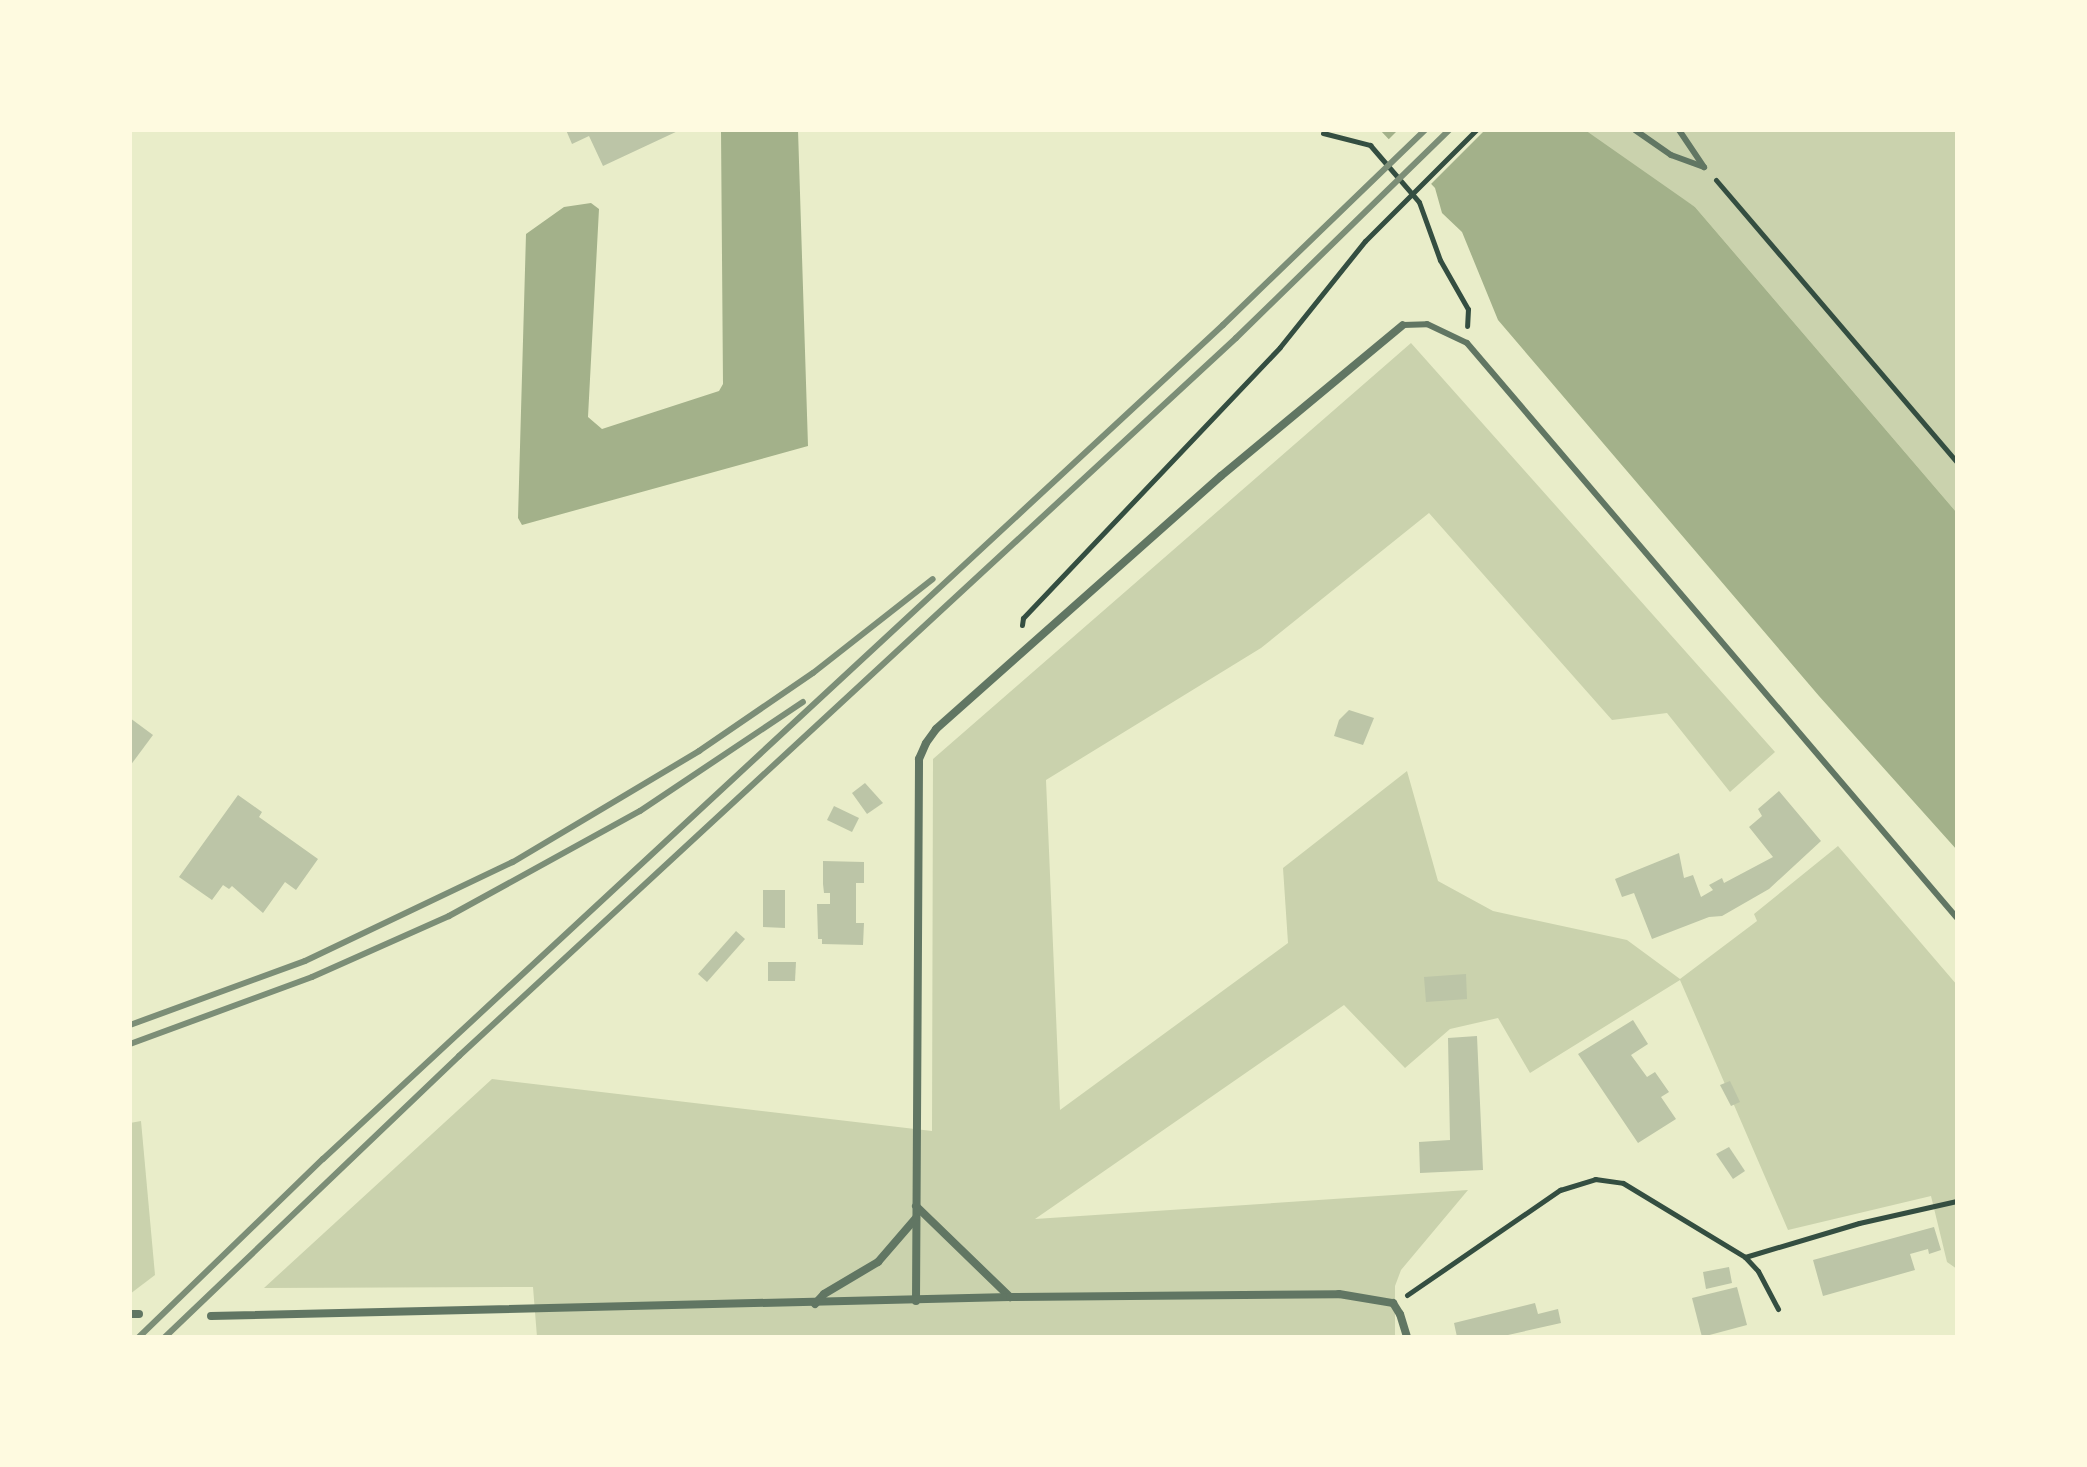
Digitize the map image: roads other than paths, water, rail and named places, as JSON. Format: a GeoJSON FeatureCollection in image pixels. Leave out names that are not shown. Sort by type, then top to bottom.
{"type":"FeatureCollection","features":[{"type":"Feature","properties":{"kind":"street"},"geometry":{"type":"LineString","coordinates":[[916,1301],[919,759],[936,729],[1221,476],[1403,325]]}},
{"type":"Feature","properties":{"kind":"street"},"geometry":{"type":"LineString","coordinates":[[916,1206],[1010,1297]]}},
{"type":"Feature","properties":{"kind":"street"},"geometry":{"type":"LineString","coordinates":[[815,1304],[824,1294],[878,1262],[917,1217]]}},
{"type":"Feature","properties":{"kind":"street"},"geometry":{"type":"LineString","coordinates":[[211,1316],[1010,1297],[1339,1294],[1393,1303],[1407,1337]]}},
{"type":"Feature","properties":{"kind":"lane"},"geometry":{"type":"LineString","coordinates":[[1635,130],[1671,155],[1704,167],[1679,130]]}},
{"type":"Feature","properties":{"kind":"lane"},"geometry":{"type":"LineString","coordinates":[[1403,325],[1427,324],[1467,343],[1957,918]]}},
{"type":"Feature","properties":{"kind":"railway"},"geometry":{"type":"LineString","coordinates":[[139,1337],[323,1159],[1223,325],[1425,130]]}},
{"type":"Feature","properties":{"kind":"railway"},"geometry":{"type":"LineString","coordinates":[[165,1337],[459,1056],[1236,338],[1449,130]]}},
{"type":"Feature","properties":{"kind":"railway"},"geometry":{"type":"LineString","coordinates":[[130,1025],[305,961],[513,862],[699,751],[813,673],[933,579]]}},
{"type":"Feature","properties":{"kind":"railway"},"geometry":{"type":"LineString","coordinates":[[130,1044],[312,977],[449,916],[640,811],[803,702]]}}]}
